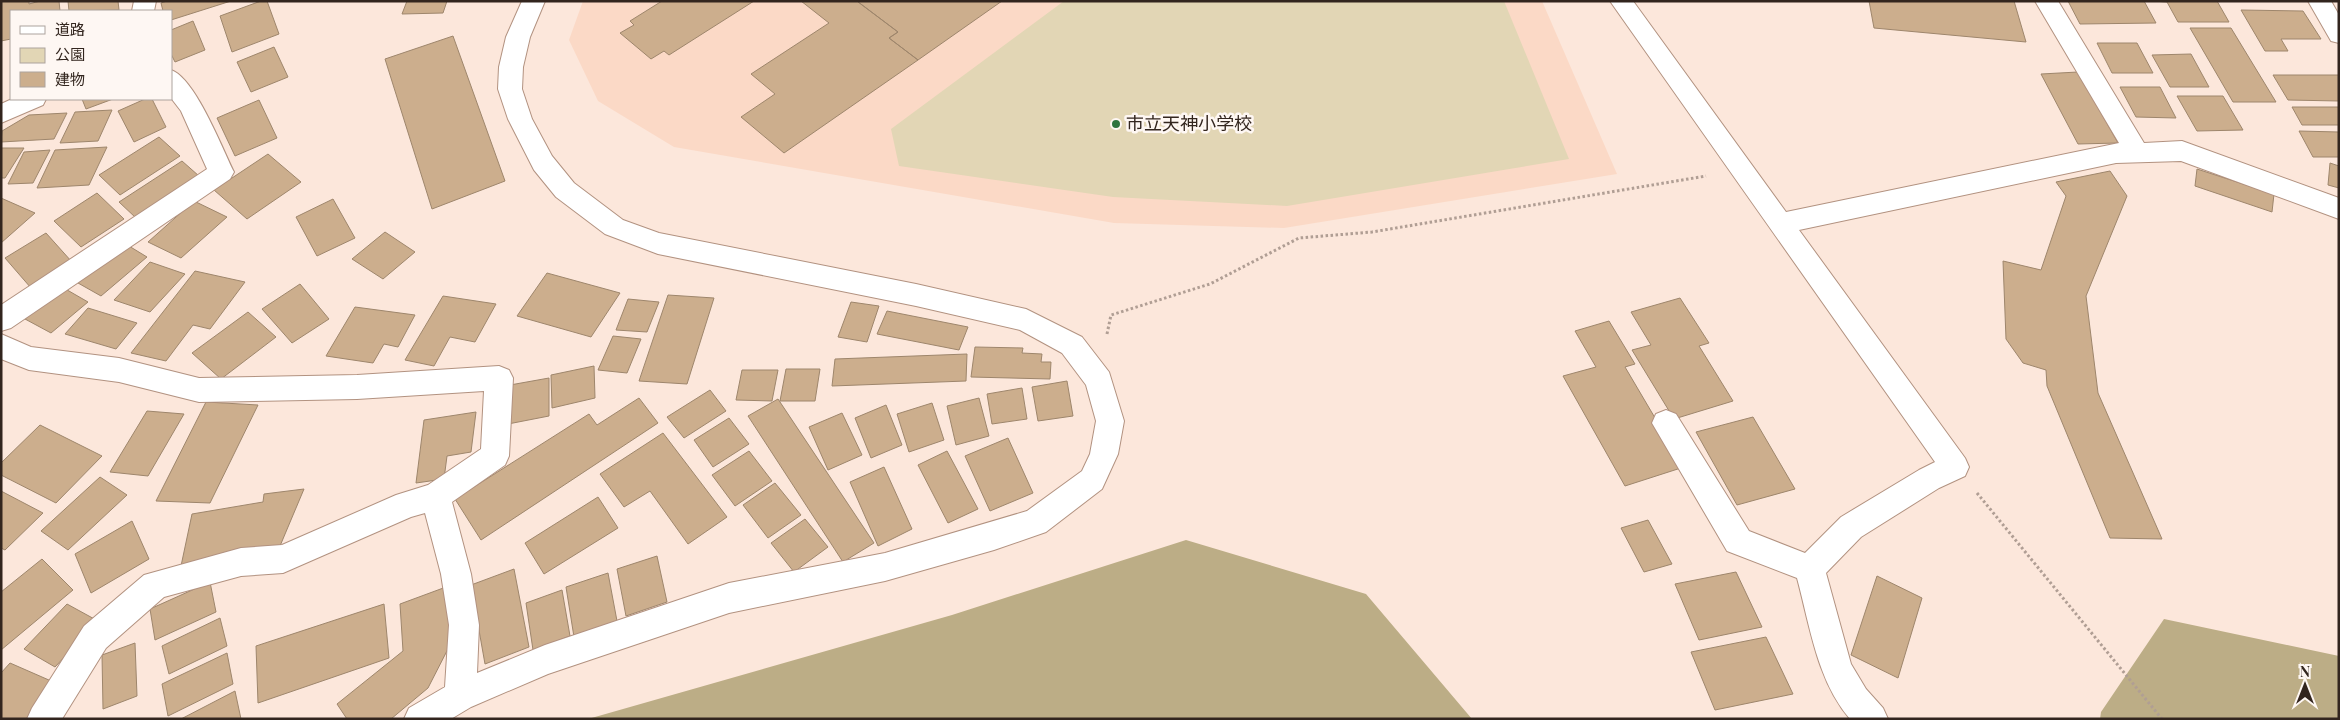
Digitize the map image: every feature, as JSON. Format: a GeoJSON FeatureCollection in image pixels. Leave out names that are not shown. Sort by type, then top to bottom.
{"type":"FeatureCollection","features":[{"type":"Feature","properties":{"kind":"street"},"geometry":{"type":"LineString","coordinates":[[420,719],[460,696],[544,660],[729,598],[885,567],[1036,522],[1092,480],[1104,454],[1110,421],[1099,380],[1072,345],[1026,320],[916,295],[658,243],[614,227],[565,190],[543,163],[520,118],[510,89],[511,67],[518,37],[534,1]]}},
{"type":"Feature","properties":{"kind":"street"},"geometry":{"type":"LineString","coordinates":[[1620,1],[1782,223],[1955,467],[1929,479],[1851,527],[1810,569]]}},
{"type":"Feature","properties":{"kind":"street"},"geometry":{"type":"LineString","coordinates":[[2046,1],[2137,152]]}},
{"type":"Feature","properties":{"kind":"street"},"geometry":{"type":"LineString","coordinates":[[2319,1],[2339,35]]}},
{"type":"Feature","properties":{"kind":"street"},"geometry":{"type":"LineString","coordinates":[[1,320],[221,172],[191,107],[172,80]]}},
{"type":"Feature","properties":{"kind":"street"},"geometry":{"type":"LineString","coordinates":[[1,114],[32,100]]}},
{"type":"Feature","properties":{"kind":"street"},"geometry":{"type":"LineString","coordinates":[[1782,223],[2116,153],[2137,152],[2182,151],[2339,209]]}},
{"type":"Feature","properties":{"kind":"street"},"geometry":{"type":"LineString","coordinates":[[1,346],[30,358],[119,370],[199,390],[357,387],[499,378],[495,456],[436,496],[406,505],[283,559],[241,562],[155,585],[95,637],[43,719]]}},
{"type":"Feature","properties":{"kind":"street"},"geometry":{"type":"LineString","coordinates":[[1666,423],[1738,541],[1810,569]]}},
{"type":"Feature","properties":{"kind":"street"},"geometry":{"type":"LineString","coordinates":[[436,496],[456,574],[464,625],[460,696]]}},
{"type":"Feature","properties":{"kind":"street"},"geometry":{"type":"LineString","coordinates":[[1810,569],[1837,670],[1855,700],[1872,719]]}},
{"type":"Feature","properties":{"kind":"path"},"geometry":{"type":"LineString","coordinates":[[1099,380],[1111,314],[1210,284],[1299,238],[1372,232],[1712,176]]}},
{"type":"Feature","properties":{"kind":"path"},"geometry":{"type":"LineString","coordinates":[[1955,467],[2162,719]]}},
{"type":"Feature","properties":{"kind":"shaded area","name":"市立天神小学校"},"geometry":{"type":"Polygon","coordinates":[[[583,1],[1542,1],[1617,174],[1284,228],[1114,223],[674,147],[598,101],[569,40],[583,1]]]}},
{"type":"Feature","properties":{"kind":"shaded area"},"geometry":{"type":"Polygon","coordinates":[[[1186,540],[1366,594],[1472,719],[588,719],[952,615],[1186,540]]]}},
{"type":"Feature","properties":{"kind":"shaded area"},"geometry":{"type":"Polygon","coordinates":[[[2164,619],[2339,656],[2339,719],[2100,719],[2101,712],[2164,619]]]}},
{"type":"Feature","properties":{"kind":"green space"},"geometry":{"type":"Polygon","coordinates":[[[1064,1],[1504,1],[1569,159],[1287,206],[1113,197],[899,166],[891,129],[1064,1]]]}},
{"type":"Feature","properties":{"kind":"building"},"geometry":{"type":"Polygon","coordinates":[[[1,1],[29,1],[29,4],[40,1],[59,1],[60,10],[10,10],[10,39],[1,41],[1,1]]]}},
{"type":"Feature","properties":{"kind":"building"},"geometry":{"type":"Polygon","coordinates":[[[68,1],[118,1],[119,10],[69,10],[68,1]]]}},
{"type":"Feature","properties":{"kind":"building"},"geometry":{"type":"Polygon","coordinates":[[[167,1],[231,1],[172,20],[172,10],[163,10],[161,3],[167,1]]]}},
{"type":"Feature","properties":{"kind":"building"},"geometry":{"type":"Polygon","coordinates":[[[261,1],[267,1],[279,34],[232,52],[220,16],[261,1]]]}},
{"type":"Feature","properties":{"kind":"building"},"geometry":{"type":"Polygon","coordinates":[[[407,1],[447,1],[443,13],[402,14],[407,1]]]}},
{"type":"Feature","properties":{"kind":"building"},"geometry":{"type":"Polygon","coordinates":[[[662,1],[754,1],[669,55],[664,51],[651,59],[620,33],[634,25],[630,21],[662,1]]]}},
{"type":"Feature","properties":{"kind":"building"},"geometry":{"type":"Polygon","coordinates":[[[801,1],[857,1],[898,32],[889,38],[918,60],[784,153],[741,117],[775,94],[751,74],[829,23],[801,1]]]}},
{"type":"Feature","properties":{"kind":"building"},"geometry":{"type":"Polygon","coordinates":[[[1002,1],[918,60],[889,38],[898,32],[858,2],[1002,1]]]}},
{"type":"Feature","properties":{"kind":"building"},"geometry":{"type":"Polygon","coordinates":[[[1869,1],[2014,1],[2026,42],[1874,28],[1869,1]]]}},
{"type":"Feature","properties":{"kind":"building"},"geometry":{"type":"Polygon","coordinates":[[[2068,1],[2144,1],[2156,23],[2080,24],[2068,1]]]}},
{"type":"Feature","properties":{"kind":"building"},"geometry":{"type":"Polygon","coordinates":[[[2152,1],[2217,1],[2229,22],[2178,22],[2167,2],[2152,1]]]}},
{"type":"Feature","properties":{"kind":"building"},"geometry":{"type":"Polygon","coordinates":[[[2241,10],[2303,11],[2321,39],[2281,39],[2288,51],[2265,51],[2241,10]]]}},
{"type":"Feature","properties":{"kind":"building"},"geometry":{"type":"Polygon","coordinates":[[[193,21],[205,50],[175,62],[172,56],[172,30],[193,21]]]}},
{"type":"Feature","properties":{"kind":"building"},"geometry":{"type":"Polygon","coordinates":[[[2190,28],[2231,28],[2276,102],[2233,102],[2190,28]]]}},
{"type":"Feature","properties":{"kind":"building"},"geometry":{"type":"Polygon","coordinates":[[[453,36],[505,181],[432,209],[385,59],[453,36]]]}},
{"type":"Feature","properties":{"kind":"building"},"geometry":{"type":"Polygon","coordinates":[[[2097,43],[2137,43],[2153,73],[2112,73],[2097,43]]]}},
{"type":"Feature","properties":{"kind":"building"},"geometry":{"type":"Polygon","coordinates":[[[274,47],[288,77],[251,92],[237,62],[274,47]]]}},
{"type":"Feature","properties":{"kind":"building"},"geometry":{"type":"Polygon","coordinates":[[[2191,54],[2209,87],[2170,87],[2152,55],[2191,54]]]}},
{"type":"Feature","properties":{"kind":"building"},"geometry":{"type":"Polygon","coordinates":[[[2078,72],[2118,143],[2078,144],[2041,74],[2078,72]]]}},
{"type":"Feature","properties":{"kind":"building"},"geometry":{"type":"Polygon","coordinates":[[[2273,75],[2339,75],[2339,101],[2288,100],[2273,75]]]}},
{"type":"Feature","properties":{"kind":"building"},"geometry":{"type":"Polygon","coordinates":[[[2120,87],[2160,87],[2176,118],[2136,117],[2120,87]]]}},
{"type":"Feature","properties":{"kind":"building"},"geometry":{"type":"Polygon","coordinates":[[[2177,96],[2223,96],[2243,130],[2197,131],[2177,96]]]}},
{"type":"Feature","properties":{"kind":"building"},"geometry":{"type":"Polygon","coordinates":[[[82,100],[110,100],[86,109],[82,100]]]}},
{"type":"Feature","properties":{"kind":"building"},"geometry":{"type":"Polygon","coordinates":[[[143,100],[152,100],[166,127],[134,142],[118,111],[143,100]]]}},
{"type":"Feature","properties":{"kind":"building"},"geometry":{"type":"Polygon","coordinates":[[[259,100],[277,138],[235,156],[217,118],[259,100]]]}},
{"type":"Feature","properties":{"kind":"building"},"geometry":{"type":"Polygon","coordinates":[[[2292,107],[2339,107],[2339,125],[2302,125],[2292,107]]]}},
{"type":"Feature","properties":{"kind":"building"},"geometry":{"type":"Polygon","coordinates":[[[112,110],[98,141],[60,143],[75,112],[112,110]]]}},
{"type":"Feature","properties":{"kind":"building"},"geometry":{"type":"Polygon","coordinates":[[[67,113],[54,139],[1,142],[2,131],[29,115],[67,113]]]}},
{"type":"Feature","properties":{"kind":"building"},"geometry":{"type":"Polygon","coordinates":[[[2299,131],[2339,132],[2339,157],[2313,157],[2299,131]]]}},
{"type":"Feature","properties":{"kind":"building"},"geometry":{"type":"Polygon","coordinates":[[[159,137],[180,156],[120,195],[99,175],[159,137]]]}},
{"type":"Feature","properties":{"kind":"building"},"geometry":{"type":"Polygon","coordinates":[[[107,147],[89,185],[37,188],[55,150],[107,147]]]}},
{"type":"Feature","properties":{"kind":"building"},"geometry":{"type":"Polygon","coordinates":[[[1,148],[24,148],[5,178],[1,178],[1,148]]]}},
{"type":"Feature","properties":{"kind":"building"},"geometry":{"type":"Polygon","coordinates":[[[50,150],[33,183],[8,184],[24,152],[50,150]]]}},
{"type":"Feature","properties":{"kind":"building"},"geometry":{"type":"Polygon","coordinates":[[[268,154],[301,182],[247,219],[214,190],[268,154]]]}},
{"type":"Feature","properties":{"kind":"building"},"geometry":{"type":"Polygon","coordinates":[[[182,161],[199,176],[136,218],[119,202],[182,161]]]}},
{"type":"Feature","properties":{"kind":"building"},"geometry":{"type":"Polygon","coordinates":[[[2330,163],[2339,166],[2339,188],[2328,185],[2330,163]]]}},
{"type":"Feature","properties":{"kind":"building"},"geometry":{"type":"Polygon","coordinates":[[[2197,169],[2274,194],[2272,212],[2195,186],[2197,169]]]}},
{"type":"Feature","properties":{"kind":"building"},"geometry":{"type":"Polygon","coordinates":[[[2110,171],[2127,196],[2086,296],[2098,393],[2162,539],[2110,538],[2047,386],[2046,370],[2023,363],[2006,339],[2003,261],[2041,270],[2066,196],[2056,182],[2110,171]]]}},
{"type":"Feature","properties":{"kind":"building"},"geometry":{"type":"Polygon","coordinates":[[[97,193],[124,219],[81,247],[54,221],[97,193]]]}},
{"type":"Feature","properties":{"kind":"building"},"geometry":{"type":"Polygon","coordinates":[[[1,198],[35,213],[1,243],[1,198]]]}},
{"type":"Feature","properties":{"kind":"building"},"geometry":{"type":"Polygon","coordinates":[[[333,199],[355,238],[317,256],[296,217],[333,199]]]}},
{"type":"Feature","properties":{"kind":"building"},"geometry":{"type":"Polygon","coordinates":[[[194,201],[227,217],[181,258],[148,242],[194,201]]]}},
{"type":"Feature","properties":{"kind":"building"},"geometry":{"type":"Polygon","coordinates":[[[385,232],[415,252],[383,279],[352,259],[385,232]]]}},
{"type":"Feature","properties":{"kind":"building"},"geometry":{"type":"Polygon","coordinates":[[[46,233],[72,262],[31,288],[5,258],[46,233]]]}},
{"type":"Feature","properties":{"kind":"building"},"geometry":{"type":"Polygon","coordinates":[[[124,243],[147,257],[101,296],[78,283],[124,243]]]}},
{"type":"Feature","properties":{"kind":"building"},"geometry":{"type":"Polygon","coordinates":[[[150,262],[185,274],[150,312],[114,300],[150,262]]]}},
{"type":"Feature","properties":{"kind":"building"},"geometry":{"type":"Polygon","coordinates":[[[195,271],[245,282],[210,329],[193,325],[166,361],[131,353],[195,271]]]}},
{"type":"Feature","properties":{"kind":"building"},"geometry":{"type":"Polygon","coordinates":[[[547,273],[620,293],[591,337],[517,316],[547,273]]]}},
{"type":"Feature","properties":{"kind":"building"},"geometry":{"type":"Polygon","coordinates":[[[300,284],[329,319],[292,343],[262,309],[300,284]]]}},
{"type":"Feature","properties":{"kind":"building"},"geometry":{"type":"Polygon","coordinates":[[[62,287],[88,302],[51,333],[25,319],[62,287]]]}},
{"type":"Feature","properties":{"kind":"building"},"geometry":{"type":"Polygon","coordinates":[[[668,295],[714,298],[687,384],[639,381],[668,295]]]}},
{"type":"Feature","properties":{"kind":"building"},"geometry":{"type":"Polygon","coordinates":[[[443,296],[496,304],[475,342],[450,337],[434,366],[405,360],[443,296]]]}},
{"type":"Feature","properties":{"kind":"building"},"geometry":{"type":"Polygon","coordinates":[[[1680,298],[1709,343],[1699,346],[1733,401],[1674,419],[1632,350],[1651,345],[1631,312],[1680,298]]]}},
{"type":"Feature","properties":{"kind":"building"},"geometry":{"type":"Polygon","coordinates":[[[628,299],[659,302],[647,332],[616,330],[628,299]]]}},
{"type":"Feature","properties":{"kind":"building"},"geometry":{"type":"Polygon","coordinates":[[[851,302],[879,306],[867,342],[838,337],[851,302]]]}},
{"type":"Feature","properties":{"kind":"building"},"geometry":{"type":"Polygon","coordinates":[[[355,307],[415,315],[398,347],[384,344],[373,363],[326,356],[355,307]]]}},
{"type":"Feature","properties":{"kind":"building"},"geometry":{"type":"Polygon","coordinates":[[[88,308],[137,323],[116,349],[65,334],[88,308]]]}},
{"type":"Feature","properties":{"kind":"building"},"geometry":{"type":"Polygon","coordinates":[[[887,311],[968,327],[959,350],[877,334],[887,311]]]}},
{"type":"Feature","properties":{"kind":"building"},"geometry":{"type":"Polygon","coordinates":[[[248,312],[276,337],[221,379],[192,353],[248,312]]]}},
{"type":"Feature","properties":{"kind":"building"},"geometry":{"type":"Polygon","coordinates":[[[1609,321],[1635,364],[1625,367],[1684,467],[1625,486],[1563,376],[1596,367],[1575,331],[1609,321]]]}},
{"type":"Feature","properties":{"kind":"building"},"geometry":{"type":"Polygon","coordinates":[[[613,336],[641,339],[627,373],[598,370],[613,336]]]}},
{"type":"Feature","properties":{"kind":"building"},"geometry":{"type":"Polygon","coordinates":[[[975,347],[1023,348],[1022,353],[1042,354],[1041,362],[1051,362],[1050,379],[971,377],[975,347]]]}},
{"type":"Feature","properties":{"kind":"building"},"geometry":{"type":"Polygon","coordinates":[[[967,354],[966,381],[832,386],[835,359],[967,354]]]}},
{"type":"Feature","properties":{"kind":"building"},"geometry":{"type":"Polygon","coordinates":[[[594,366],[595,398],[552,408],[551,375],[594,366]]]}},
{"type":"Feature","properties":{"kind":"building"},"geometry":{"type":"Polygon","coordinates":[[[786,369],[820,369],[815,401],[780,401],[786,369]]]}},
{"type":"Feature","properties":{"kind":"building"},"geometry":{"type":"Polygon","coordinates":[[[742,370],[778,370],[772,401],[736,400],[742,370]]]}},
{"type":"Feature","properties":{"kind":"building"},"geometry":{"type":"Polygon","coordinates":[[[549,378],[549,416],[508,424],[510,385],[549,378]]]}},
{"type":"Feature","properties":{"kind":"building"},"geometry":{"type":"Polygon","coordinates":[[[1067,381],[1073,416],[1038,421],[1032,387],[1067,381]]]}},
{"type":"Feature","properties":{"kind":"building"},"geometry":{"type":"Polygon","coordinates":[[[1022,388],[1027,419],[992,424],[987,394],[1022,388]]]}},
{"type":"Feature","properties":{"kind":"building"},"geometry":{"type":"Polygon","coordinates":[[[710,390],[726,411],[684,438],[667,417],[710,390]]]}},
{"type":"Feature","properties":{"kind":"building"},"geometry":{"type":"Polygon","coordinates":[[[639,398],[658,423],[481,540],[455,499],[589,414],[597,425],[639,398]]]}},
{"type":"Feature","properties":{"kind":"building"},"geometry":{"type":"Polygon","coordinates":[[[979,398],[989,436],[956,445],[947,406],[979,398]]]}},
{"type":"Feature","properties":{"kind":"building"},"geometry":{"type":"Polygon","coordinates":[[[778,399],[874,543],[843,562],[748,416],[778,399]]]}},
{"type":"Feature","properties":{"kind":"building"},"geometry":{"type":"Polygon","coordinates":[[[206,402],[258,405],[210,503],[156,501],[206,402]]]}},
{"type":"Feature","properties":{"kind":"building"},"geometry":{"type":"Polygon","coordinates":[[[932,403],[944,440],[909,452],[897,414],[932,403]]]}},
{"type":"Feature","properties":{"kind":"building"},"geometry":{"type":"Polygon","coordinates":[[[886,405],[902,445],[871,458],[855,418],[886,405]]]}},
{"type":"Feature","properties":{"kind":"building"},"geometry":{"type":"Polygon","coordinates":[[[147,411],[184,414],[148,476],[110,472],[147,411]]]}},
{"type":"Feature","properties":{"kind":"building"},"geometry":{"type":"Polygon","coordinates":[[[476,412],[471,452],[447,456],[444,479],[416,483],[424,420],[476,412]]]}},
{"type":"Feature","properties":{"kind":"building"},"geometry":{"type":"Polygon","coordinates":[[[842,413],[862,455],[828,470],[809,427],[842,413]]]}},
{"type":"Feature","properties":{"kind":"building"},"geometry":{"type":"Polygon","coordinates":[[[1753,417],[1795,489],[1737,505],[1696,432],[1753,417]]]}},
{"type":"Feature","properties":{"kind":"building"},"geometry":{"type":"Polygon","coordinates":[[[729,418],[749,444],[713,467],[694,440],[729,418]]]}},
{"type":"Feature","properties":{"kind":"building"},"geometry":{"type":"Polygon","coordinates":[[[40,425],[102,456],[56,503],[1,475],[1,463],[40,425]]]}},
{"type":"Feature","properties":{"kind":"building"},"geometry":{"type":"Polygon","coordinates":[[[663,433],[727,517],[688,544],[650,491],[624,507],[600,474],[663,433]]]}},
{"type":"Feature","properties":{"kind":"building"},"geometry":{"type":"Polygon","coordinates":[[[1008,438],[1033,493],[990,511],[965,456],[1008,438]]]}},
{"type":"Feature","properties":{"kind":"building"},"geometry":{"type":"Polygon","coordinates":[[[749,451],[772,481],[735,506],[712,475],[749,451]]]}},
{"type":"Feature","properties":{"kind":"building"},"geometry":{"type":"Polygon","coordinates":[[[947,451],[978,509],[948,523],[918,465],[947,451]]]}},
{"type":"Feature","properties":{"kind":"building"},"geometry":{"type":"Polygon","coordinates":[[[884,467],[912,529],[878,546],[850,482],[884,467]]]}},
{"type":"Feature","properties":{"kind":"building"},"geometry":{"type":"Polygon","coordinates":[[[100,477],[127,495],[68,550],[41,531],[100,477]]]}},
{"type":"Feature","properties":{"kind":"building"},"geometry":{"type":"Polygon","coordinates":[[[775,483],[801,515],[768,538],[743,505],[775,483]]]}},
{"type":"Feature","properties":{"kind":"building"},"geometry":{"type":"Polygon","coordinates":[[[304,489],[280,546],[181,566],[192,514],[263,502],[264,494],[304,489]]]}},
{"type":"Feature","properties":{"kind":"building"},"geometry":{"type":"Polygon","coordinates":[[[1,491],[43,513],[5,550],[1,548],[1,491]]]}},
{"type":"Feature","properties":{"kind":"building"},"geometry":{"type":"Polygon","coordinates":[[[598,497],[618,528],[544,574],[525,543],[598,497]]]}},
{"type":"Feature","properties":{"kind":"building"},"geometry":{"type":"Polygon","coordinates":[[[805,519],[828,547],[794,572],[771,543],[805,519]]]}},
{"type":"Feature","properties":{"kind":"building"},"geometry":{"type":"Polygon","coordinates":[[[1648,520],[1672,564],[1644,572],[1621,528],[1648,520]]]}},
{"type":"Feature","properties":{"kind":"building"},"geometry":{"type":"Polygon","coordinates":[[[132,521],[149,559],[91,593],[75,554],[132,521]]]}},
{"type":"Feature","properties":{"kind":"building"},"geometry":{"type":"Polygon","coordinates":[[[657,556],[667,602],[626,616],[617,569],[657,556]]]}},
{"type":"Feature","properties":{"kind":"building"},"geometry":{"type":"Polygon","coordinates":[[[42,559],[73,590],[1,650],[1,592],[42,559]]]}},
{"type":"Feature","properties":{"kind":"building"},"geometry":{"type":"Polygon","coordinates":[[[514,569],[529,647],[485,664],[471,585],[514,569]]]}},
{"type":"Feature","properties":{"kind":"building"},"geometry":{"type":"Polygon","coordinates":[[[1736,572],[1762,627],[1699,640],[1675,584],[1736,572]]]}},
{"type":"Feature","properties":{"kind":"building"},"geometry":{"type":"Polygon","coordinates":[[[608,573],[617,621],[574,637],[566,587],[608,573]]]}},
{"type":"Feature","properties":{"kind":"building"},"geometry":{"type":"Polygon","coordinates":[[[1877,576],[1922,598],[1898,678],[1851,655],[1877,576]]]}},
{"type":"Feature","properties":{"kind":"building"},"geometry":{"type":"Polygon","coordinates":[[[210,582],[216,612],[155,640],[150,609],[210,582]]]}},
{"type":"Feature","properties":{"kind":"building"},"geometry":{"type":"Polygon","coordinates":[[[446,587],[451,643],[428,688],[391,719],[347,719],[337,704],[403,651],[400,604],[446,587]]]}},
{"type":"Feature","properties":{"kind":"building"},"geometry":{"type":"Polygon","coordinates":[[[562,590],[570,636],[533,650],[526,603],[562,590]]]}},
{"type":"Feature","properties":{"kind":"building"},"geometry":{"type":"Polygon","coordinates":[[[67,604],[98,621],[55,667],[24,649],[67,604]]]}},
{"type":"Feature","properties":{"kind":"building"},"geometry":{"type":"Polygon","coordinates":[[[384,604],[389,658],[258,703],[256,646],[384,604]]]}},
{"type":"Feature","properties":{"kind":"building"},"geometry":{"type":"Polygon","coordinates":[[[220,618],[227,646],[169,674],[162,646],[220,618]]]}},
{"type":"Feature","properties":{"kind":"building"},"geometry":{"type":"Polygon","coordinates":[[[1766,637],[1793,694],[1715,710],[1691,652],[1766,637]]]}},
{"type":"Feature","properties":{"kind":"building"},"geometry":{"type":"Polygon","coordinates":[[[135,643],[137,696],[103,709],[102,655],[135,643]]]}},
{"type":"Feature","properties":{"kind":"building"},"geometry":{"type":"Polygon","coordinates":[[[227,653],[233,684],[168,716],[162,684],[227,653]]]}},
{"type":"Feature","properties":{"kind":"building"},"geometry":{"type":"Polygon","coordinates":[[[10,663],[58,684],[30,719],[1,719],[1,673],[10,663]]]}},
{"type":"Feature","properties":{"kind":"building"},"geometry":{"type":"Polygon","coordinates":[[[235,691],[241,719],[181,719],[235,691]]]}},
{"type":"Feature","properties":{"kind":"place","name":"市立天神小学校"},"geometry":{"type":"Point","coordinates":[1116,124]}}]}
